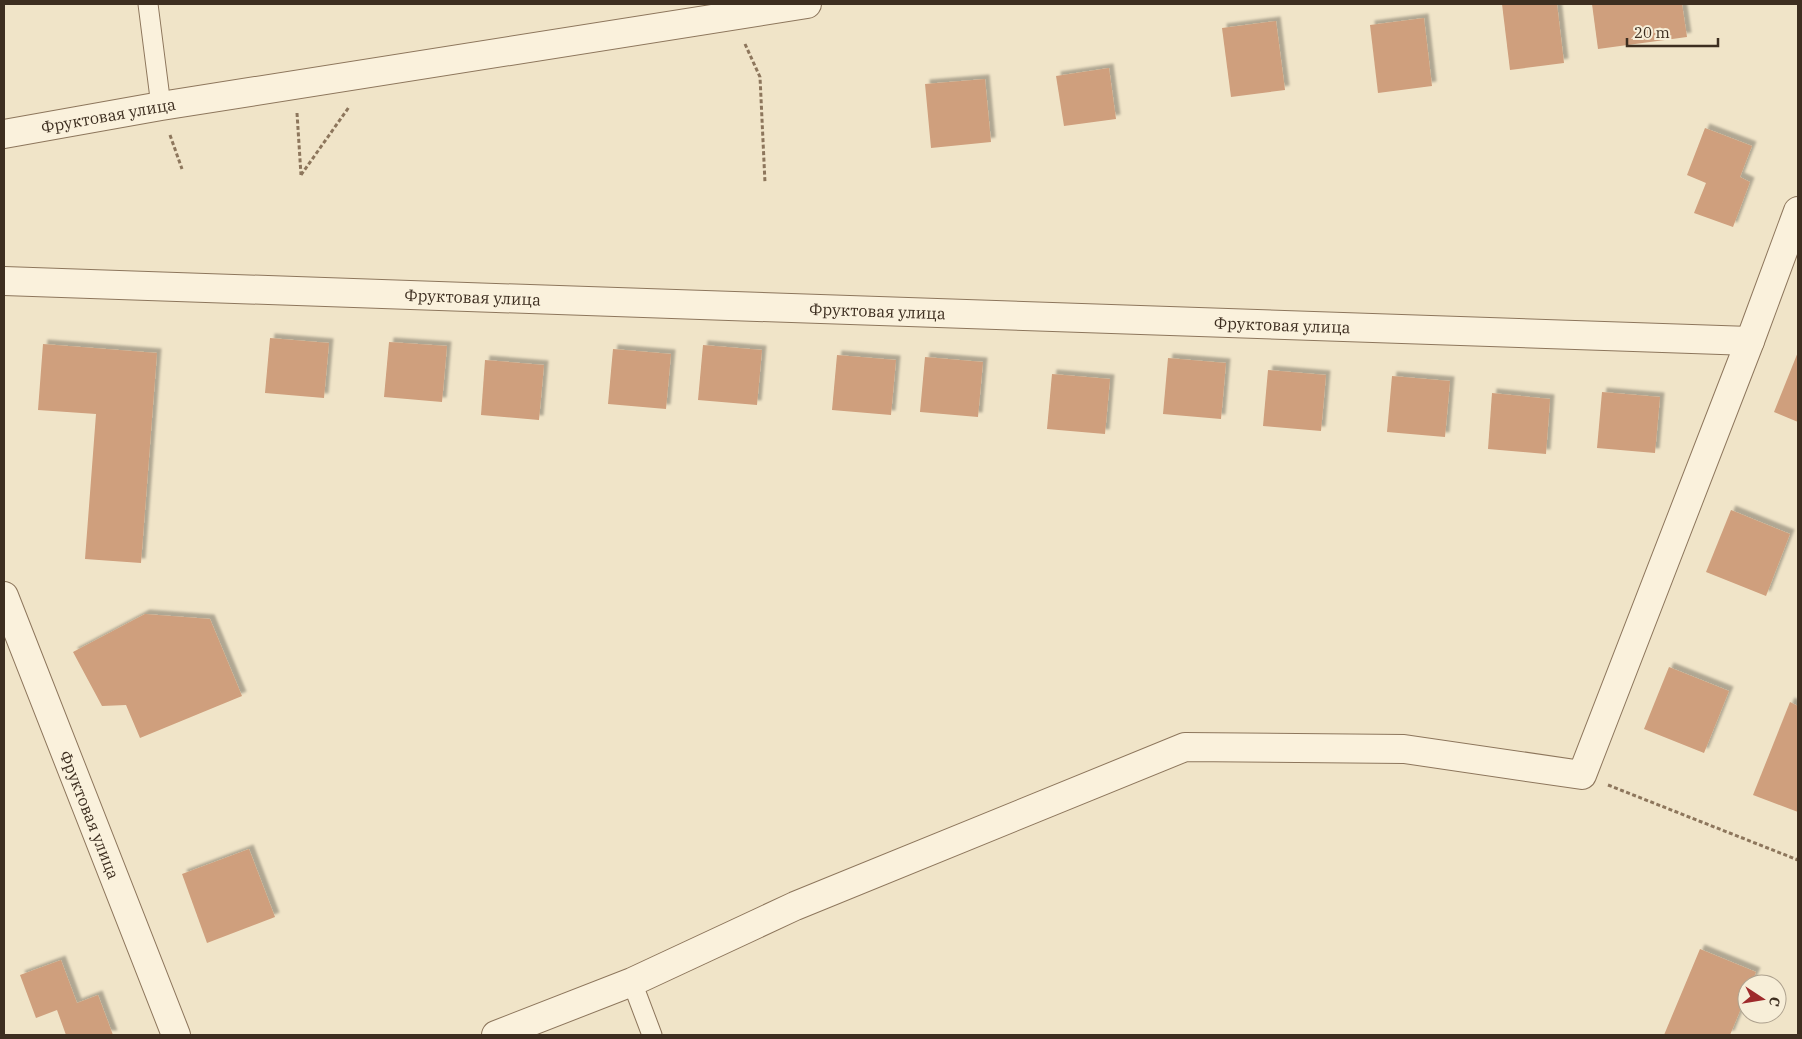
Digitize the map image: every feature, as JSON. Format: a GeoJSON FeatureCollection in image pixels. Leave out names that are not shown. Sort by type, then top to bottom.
{"type":"FeatureCollection","features":[{"type":"Feature","properties":{"kind":"street","name":"Фруктовая улица"},"geometry":{"type":"LineString","coordinates":[[4,134],[296,84],[807,4]]}},
{"type":"Feature","properties":{"kind":"street"},"geometry":{"type":"LineString","coordinates":[[496,1035],[632,982],[795,906],[1185,747],[1404,749],[1582,775],[1750,341],[1798,211]]}},
{"type":"Feature","properties":{"kind":"street","name":"Фруктовая улица"},"geometry":{"type":"LineString","coordinates":[[4,281],[1750,341]]}},
{"type":"Feature","properties":{"kind":"street","name":"Фруктовая улица"},"geometry":{"type":"LineString","coordinates":[[4,596],[176,1035]]}},
{"type":"Feature","properties":{"kind":"lane"},"geometry":{"type":"LineString","coordinates":[[148,4],[161,106]]}},
{"type":"Feature","properties":{"kind":"lane"},"geometry":{"type":"LineString","coordinates":[[632,982],[652,1035]]}},
{"type":"Feature","properties":{"kind":"path"},"geometry":{"type":"LineString","coordinates":[[732,16],[760,77],[765,183]]}},
{"type":"Feature","properties":{"kind":"path"},"geometry":{"type":"LineString","coordinates":[[296,84],[301,175],[374,72]]}},
{"type":"Feature","properties":{"kind":"path"},"geometry":{"type":"LineString","coordinates":[[161,106],[182,169]]}},
{"type":"Feature","properties":{"kind":"path"},"geometry":{"type":"LineString","coordinates":[[1582,775],[1798,860]]}},
{"type":"Feature","properties":{"kind":"building"},"geometry":{"type":"Polygon","coordinates":[[[1502,4],[1557,4],[1564,63],[1510,70],[1502,4]]]}},
{"type":"Feature","properties":{"kind":"building"},"geometry":{"type":"Polygon","coordinates":[[[1592,4],[1682,4],[1687,37],[1598,49],[1592,4]]]}},
{"type":"Feature","properties":{"kind":"building"},"geometry":{"type":"Polygon","coordinates":[[[1424,18],[1432,86],[1378,93],[1370,25],[1424,18]]]}},
{"type":"Feature","properties":{"kind":"building"},"geometry":{"type":"Polygon","coordinates":[[[1276,21],[1285,90],[1231,97],[1222,28],[1276,21]]]}},
{"type":"Feature","properties":{"kind":"building"},"geometry":{"type":"Polygon","coordinates":[[[1109,68],[1116,119],[1064,126],[1056,76],[1109,68]]]}},
{"type":"Feature","properties":{"kind":"building"},"geometry":{"type":"Polygon","coordinates":[[[985,79],[991,142],[931,148],[925,84],[985,79]]]}},
{"type":"Feature","properties":{"kind":"building"},"geometry":{"type":"Polygon","coordinates":[[[1705,128],[1752,146],[1740,177],[1750,182],[1733,227],[1694,213],[1706,183],[1687,175],[1705,128]]]}},
{"type":"Feature","properties":{"kind":"building"},"geometry":{"type":"Polygon","coordinates":[[[270,338],[329,343],[324,398],[265,393],[270,338]]]}},
{"type":"Feature","properties":{"kind":"building"},"geometry":{"type":"Polygon","coordinates":[[[389,342],[447,346],[442,402],[384,397],[389,342]]]}},
{"type":"Feature","properties":{"kind":"building"},"geometry":{"type":"Polygon","coordinates":[[[43,344],[157,353],[141,563],[85,559],[96,414],[38,410],[43,344]]]}},
{"type":"Feature","properties":{"kind":"building"},"geometry":{"type":"Polygon","coordinates":[[[703,345],[762,350],[757,405],[698,400],[703,345]]]}},
{"type":"Feature","properties":{"kind":"building"},"geometry":{"type":"Polygon","coordinates":[[[613,349],[671,354],[666,409],[608,404],[613,349]]]}},
{"type":"Feature","properties":{"kind":"building"},"geometry":{"type":"Polygon","coordinates":[[[1798,352],[1798,422],[1774,412],[1798,352]]]}},
{"type":"Feature","properties":{"kind":"building"},"geometry":{"type":"Polygon","coordinates":[[[837,355],[896,360],[891,415],[832,410],[837,355]]]}},
{"type":"Feature","properties":{"kind":"building"},"geometry":{"type":"Polygon","coordinates":[[[925,357],[983,362],[978,417],[920,412],[925,357]]]}},
{"type":"Feature","properties":{"kind":"building"},"geometry":{"type":"Polygon","coordinates":[[[1168,358],[1226,363],[1221,419],[1163,414],[1168,358]]]}},
{"type":"Feature","properties":{"kind":"building"},"geometry":{"type":"Polygon","coordinates":[[[485,360],[544,365],[539,420],[481,415],[485,360]]]}},
{"type":"Feature","properties":{"kind":"building"},"geometry":{"type":"Polygon","coordinates":[[[1268,370],[1326,375],[1321,431],[1263,426],[1268,370]]]}},
{"type":"Feature","properties":{"kind":"building"},"geometry":{"type":"Polygon","coordinates":[[[1052,374],[1110,379],[1105,434],[1047,429],[1052,374]]]}},
{"type":"Feature","properties":{"kind":"building"},"geometry":{"type":"Polygon","coordinates":[[[1392,376],[1450,381],[1445,437],[1387,432],[1392,376]]]}},
{"type":"Feature","properties":{"kind":"building"},"geometry":{"type":"Polygon","coordinates":[[[1602,392],[1660,397],[1655,453],[1597,448],[1602,392]]]}},
{"type":"Feature","properties":{"kind":"building"},"geometry":{"type":"Polygon","coordinates":[[[1492,393],[1550,399],[1546,454],[1488,449],[1492,393]]]}},
{"type":"Feature","properties":{"kind":"building"},"geometry":{"type":"Polygon","coordinates":[[[1731,510],[1790,534],[1766,596],[1706,572],[1731,510]]]}},
{"type":"Feature","properties":{"kind":"building"},"geometry":{"type":"Polygon","coordinates":[[[145,614],[210,619],[242,696],[140,738],[126,705],[102,706],[73,652],[145,614]]]}},
{"type":"Feature","properties":{"kind":"building"},"geometry":{"type":"Polygon","coordinates":[[[1669,667],[1729,691],[1704,753],[1644,729],[1669,667]]]}},
{"type":"Feature","properties":{"kind":"building"},"geometry":{"type":"Polygon","coordinates":[[[1790,702],[1798,706],[1798,812],[1753,795],[1790,702]]]}},
{"type":"Feature","properties":{"kind":"building"},"geometry":{"type":"Polygon","coordinates":[[[249,849],[275,917],[207,943],[182,874],[249,849]]]}},
{"type":"Feature","properties":{"kind":"building"},"geometry":{"type":"Polygon","coordinates":[[[1700,949],[1756,972],[1755,974],[1737,974],[1737,1018],[1730,1035],[1664,1035],[1700,949]]]}},
{"type":"Feature","properties":{"kind":"building"},"geometry":{"type":"Polygon","coordinates":[[[61,960],[77,1003],[98,995],[113,1035],[66,1035],[57,1010],[36,1018],[20,975],[61,960]]]}}]}
